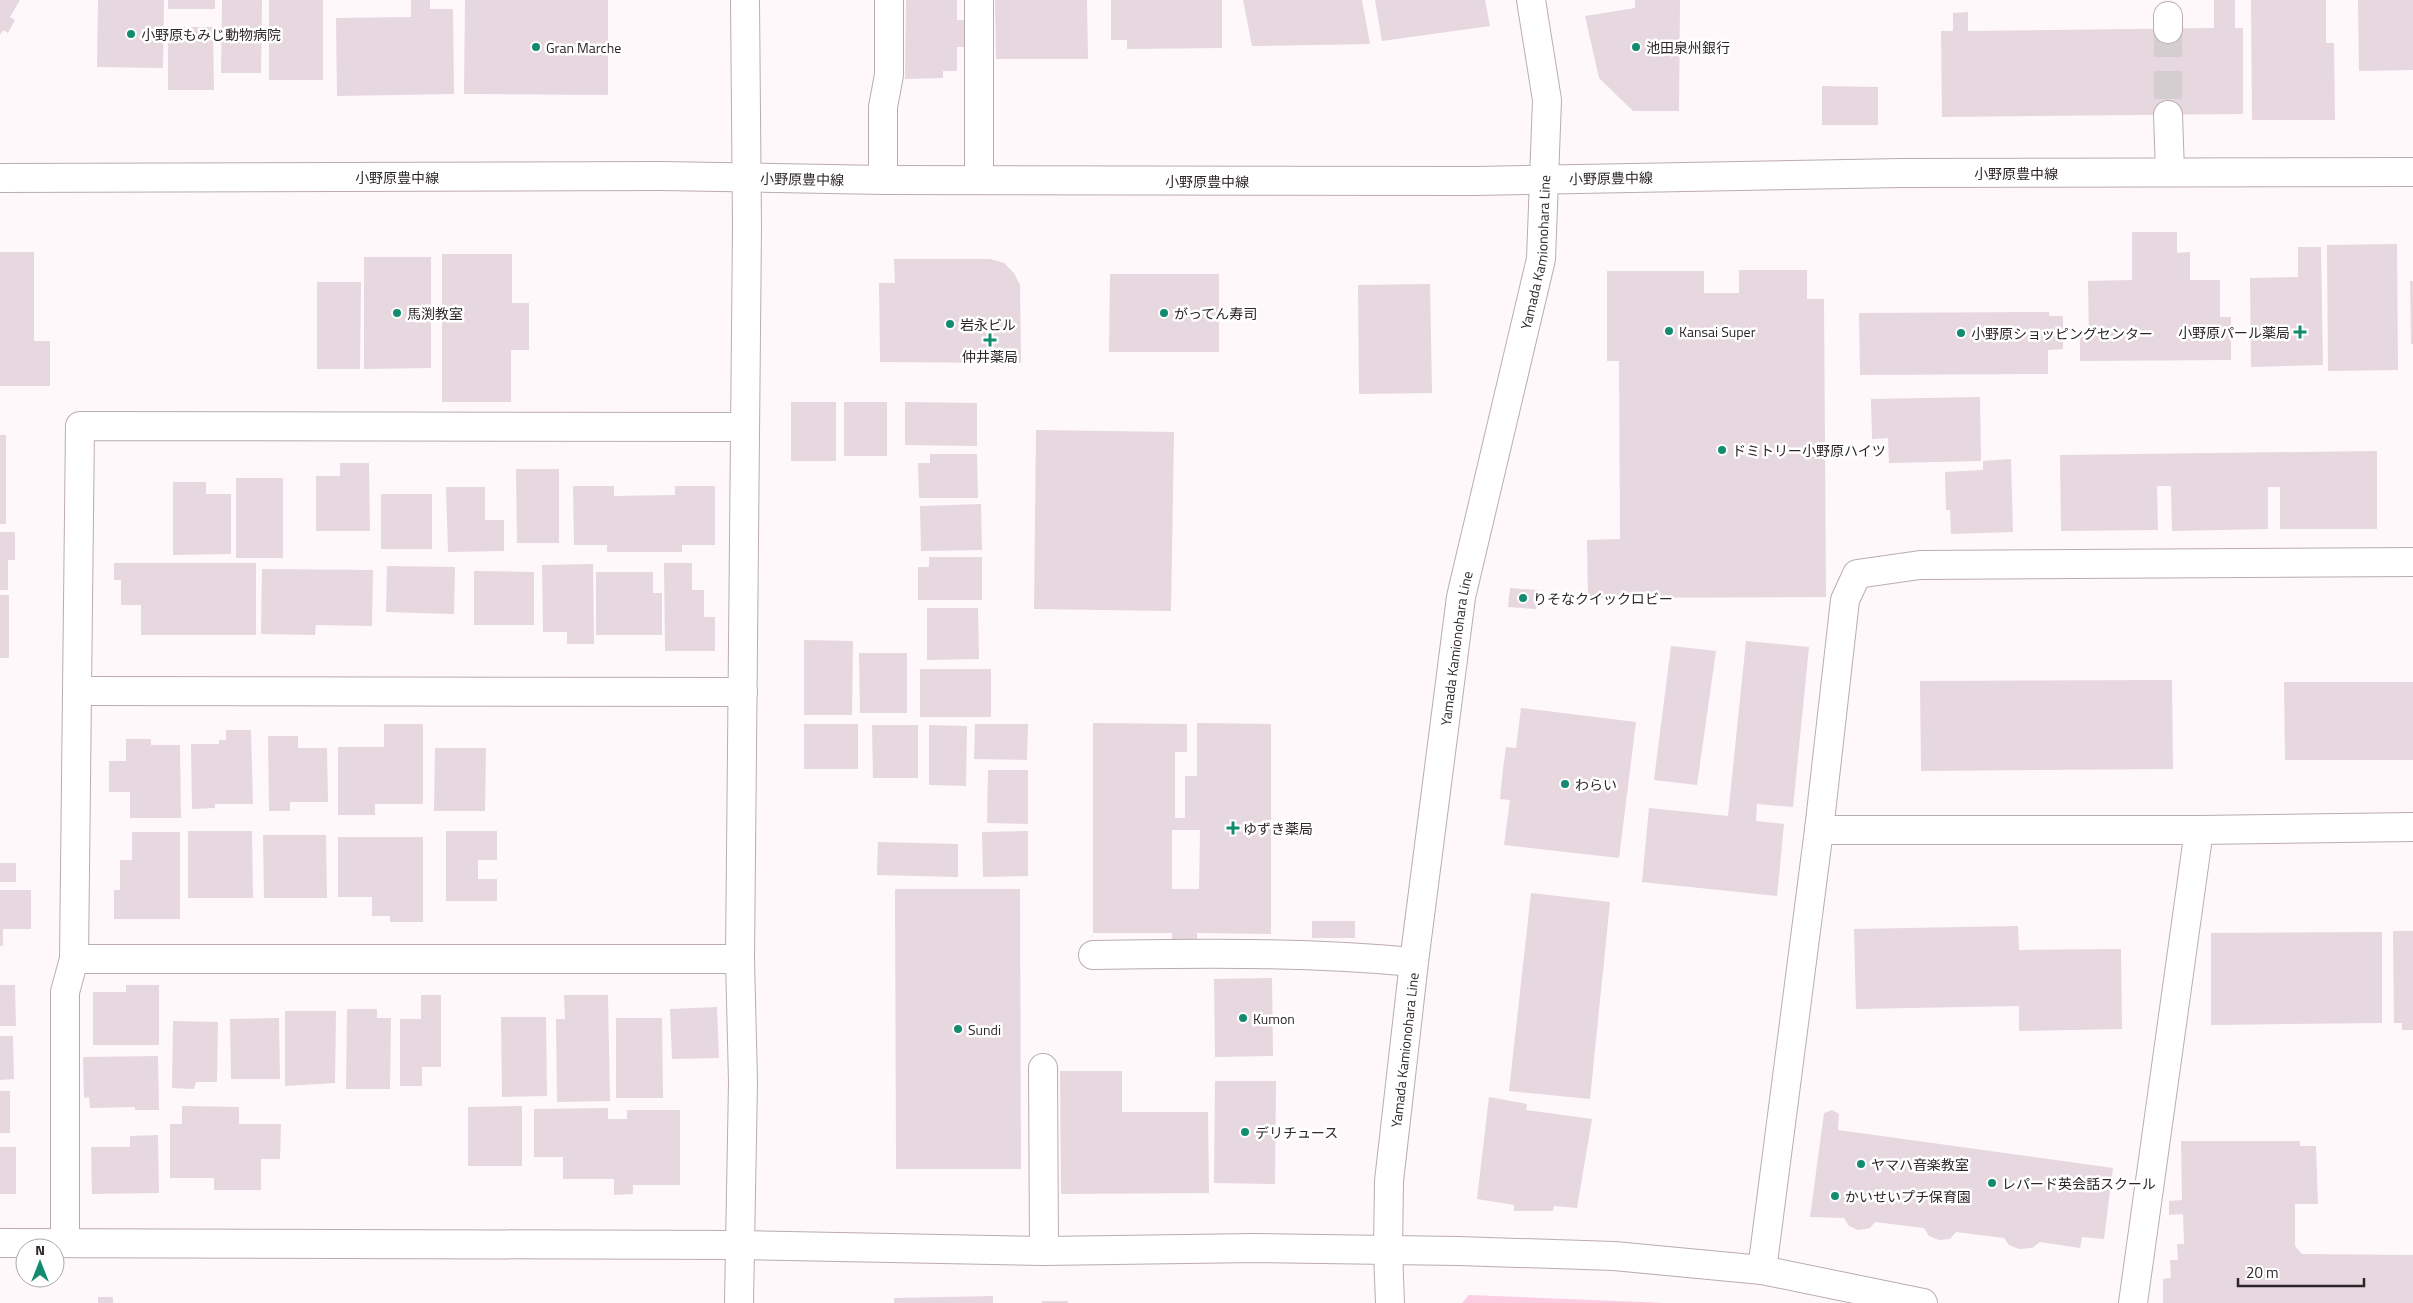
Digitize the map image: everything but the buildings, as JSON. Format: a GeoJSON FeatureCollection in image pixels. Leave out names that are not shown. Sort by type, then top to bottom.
{"type":"FeatureCollection","features":[{"type":"Feature","properties":{"kind":"street"},"geometry":{"type":"LineString","coordinates":[[739,1303],[743,1082],[740,959],[745,427],[746,0]]}},
{"type":"Feature","properties":{"kind":"street"},"geometry":{"type":"LineString","coordinates":[[883,180],[883,107],[889,75],[889,0]]}},
{"type":"Feature","properties":{"kind":"street"},"geometry":{"type":"LineString","coordinates":[[979,0],[979,180]]}},
{"type":"Feature","properties":{"kind":"street","name":"Yamada Kamionohara Line"},"geometry":{"type":"LineString","coordinates":[[1390,1303],[1388,1251],[1389,1181],[1414,962],[1461,597],[1541,259],[1547,100],[1531,0]]}},
{"type":"Feature","properties":{"kind":"street"},"geometry":{"type":"LineString","coordinates":[[2168,115],[2170,172]]}},
{"type":"Feature","properties":{"kind":"street","name":"小野原豊中線"},"geometry":{"type":"LineString","coordinates":[[0,178],[1544,180],[1912,173],[2413,172]]}},
{"type":"Feature","properties":{"kind":"street"},"geometry":{"type":"LineString","coordinates":[[65,1238],[64,992],[74,959],[80,426],[745,427]]}},
{"type":"Feature","properties":{"kind":"street"},"geometry":{"type":"LineString","coordinates":[[1762,1270],[1819,830],[1845,600],[1857,574],[1920,565],[2413,562]]}},
{"type":"Feature","properties":{"kind":"street"},"geometry":{"type":"LineString","coordinates":[[77,691],[743,692]]}},
{"type":"Feature","properties":{"kind":"street"},"geometry":{"type":"LineString","coordinates":[[1819,830],[2199,830],[2413,827]]}},
{"type":"Feature","properties":{"kind":"street"},"geometry":{"type":"LineString","coordinates":[[2133,1303],[2199,830]]}},
{"type":"Feature","properties":{"kind":"street"},"geometry":{"type":"LineString","coordinates":[[1093,954],[1197,952],[1375,958],[1414,962]]}},
{"type":"Feature","properties":{"kind":"street"},"geometry":{"type":"LineString","coordinates":[[74,959],[740,959]]}},
{"type":"Feature","properties":{"kind":"street"},"geometry":{"type":"LineString","coordinates":[[1043,1068],[1044,1251]]}},
{"type":"Feature","properties":{"kind":"street"},"geometry":{"type":"LineString","coordinates":[[0,1243],[15,1243]]}},
{"type":"Feature","properties":{"kind":"street"},"geometry":{"type":"LineString","coordinates":[[65,1243],[739,1245],[1044,1251],[1255,1248],[1458,1251],[1614,1256],[1762,1270],[1923,1303]]}},
{"type":"Feature","properties":{"kind":"shaded area"},"geometry":{"type":"Polygon","coordinates":[[[1469,1295],[1666,1303],[1462,1303],[1469,1295]]]}},
{"type":"Feature","properties":{"kind":"tunnel"},"geometry":{"type":"LineString","coordinates":[[2168,29],[2168,115]]}},
{"type":"Feature","properties":{"kind":"place","name":"小野原もみじ動物病院"},"geometry":{"type":"Point","coordinates":[131,34]}},
{"type":"Feature","properties":{"kind":"place","name":"Gran Marche"},"geometry":{"type":"Point","coordinates":[536,47]}},
{"type":"Feature","properties":{"kind":"place","name":"池田泉州銀行"},"geometry":{"type":"Point","coordinates":[1636,47]}},
{"type":"Feature","properties":{"kind":"place","name":"馬渕教室"},"geometry":{"type":"Point","coordinates":[397,313]}},
{"type":"Feature","properties":{"kind":"place","name":"がってん寿司"},"geometry":{"type":"Point","coordinates":[1164,313]}},
{"type":"Feature","properties":{"kind":"place","name":"岩永ビル"},"geometry":{"type":"Point","coordinates":[950,324]}},
{"type":"Feature","properties":{"kind":"place","name":"Kansai Super"},"geometry":{"type":"Point","coordinates":[1669,331]}},
{"type":"Feature","properties":{"kind":"place","name":"小野原パール薬局"},"geometry":{"type":"Point","coordinates":[2300,332]}},
{"type":"Feature","properties":{"kind":"place","name":"小野原ショッピングセンター"},"geometry":{"type":"Point","coordinates":[1961,333]}},
{"type":"Feature","properties":{"kind":"place","name":"仲井薬局"},"geometry":{"type":"Point","coordinates":[990,340]}},
{"type":"Feature","properties":{"kind":"place","name":"ドミトリー小野原ハイツ"},"geometry":{"type":"Point","coordinates":[1722,450]}},
{"type":"Feature","properties":{"kind":"place","name":"りそなクイックロビー"},"geometry":{"type":"Point","coordinates":[1523,598]}},
{"type":"Feature","properties":{"kind":"place","name":"わらい"},"geometry":{"type":"Point","coordinates":[1565,784]}},
{"type":"Feature","properties":{"kind":"place","name":"ゆずき薬局"},"geometry":{"type":"Point","coordinates":[1233,828]}},
{"type":"Feature","properties":{"kind":"place","name":"Kumon"},"geometry":{"type":"Point","coordinates":[1243,1018]}},
{"type":"Feature","properties":{"kind":"place","name":"Sundi"},"geometry":{"type":"Point","coordinates":[958,1029]}},
{"type":"Feature","properties":{"kind":"place","name":"デリチュース"},"geometry":{"type":"Point","coordinates":[1245,1132]}},
{"type":"Feature","properties":{"kind":"place","name":"ヤマハ音楽教室"},"geometry":{"type":"Point","coordinates":[1861,1164]}},
{"type":"Feature","properties":{"kind":"place","name":"レパード英会話スクール"},"geometry":{"type":"Point","coordinates":[1992,1183]}},
{"type":"Feature","properties":{"kind":"place","name":"かいせいプチ保育園"},"geometry":{"type":"Point","coordinates":[1835,1196]}}]}
